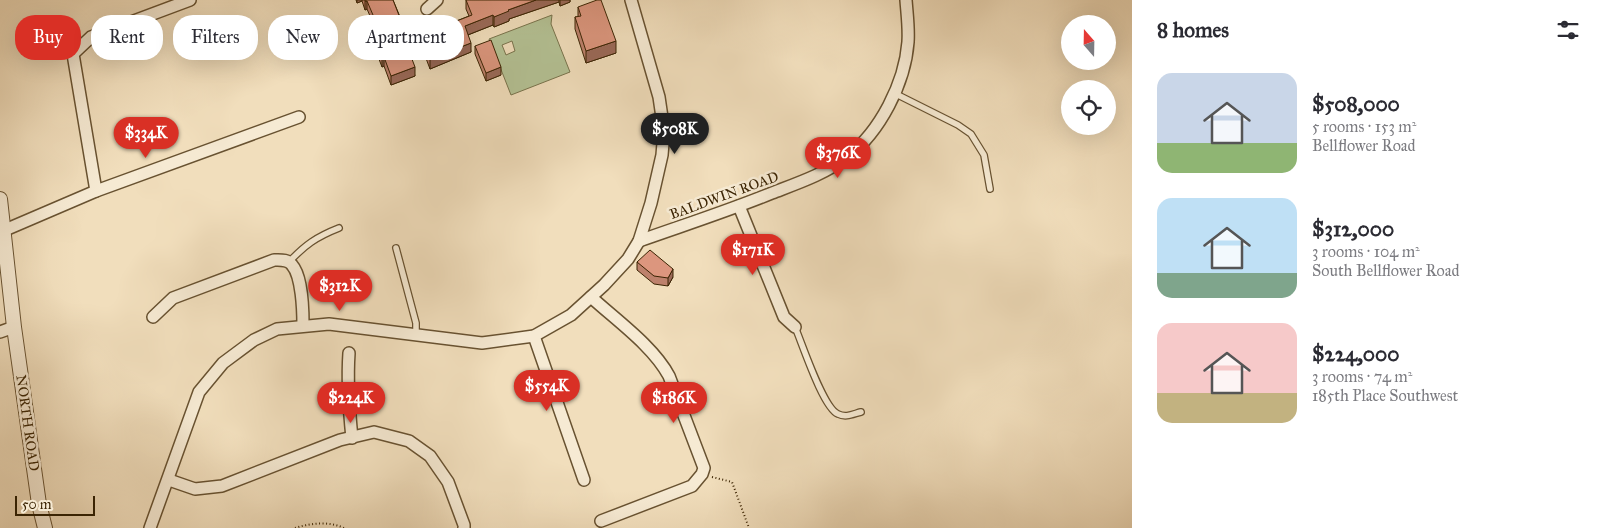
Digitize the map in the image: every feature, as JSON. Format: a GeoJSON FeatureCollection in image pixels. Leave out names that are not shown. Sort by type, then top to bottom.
{"type":"FeatureCollection","features":[{"type":"Feature","properties":{"kind":"street"},"geometry":{"type":"LineString","coordinates":[[96,192],[73,54],[91,37],[190,0]]}},
{"type":"Feature","properties":{"kind":"street"},"geometry":{"type":"LineString","coordinates":[[426,9],[437,0]]}},
{"type":"Feature","properties":{"kind":"street"},"geometry":{"type":"LineString","coordinates":[[150,528],[199,392],[223,363],[254,340],[277,329],[328,324],[482,343],[534,336],[571,315],[628,259],[640,241],[656,187],[664,131],[659,97],[631,0]]}},
{"type":"Feature","properties":{"kind":"street","name":"BALDWIN ROAD"},"geometry":{"type":"LineString","coordinates":[[640,241],[806,180],[836,165],[865,142],[894,92],[902,73],[908,43],[906,0]]}},
{"type":"Feature","properties":{"kind":"street"},"geometry":{"type":"LineString","coordinates":[[5,230],[96,192],[299,117]]}},
{"type":"Feature","properties":{"kind":"street","name":"NORTH ROAD"},"geometry":{"type":"LineString","coordinates":[[0,199],[5,230],[14,327],[39,504],[45,528]]}},
{"type":"Feature","properties":{"kind":"street"},"geometry":{"type":"LineString","coordinates":[[739,206],[784,317],[796,327]]}},
{"type":"Feature","properties":{"kind":"street"},"geometry":{"type":"LineString","coordinates":[[153,317],[173,298],[274,260],[284,260],[292,264],[297,274],[303,311],[303,325]]}},
{"type":"Feature","properties":{"kind":"street"},"geometry":{"type":"LineString","coordinates":[[591,297],[651,351],[664,366],[704,468],[702,474],[692,486],[601,521]]}},
{"type":"Feature","properties":{"kind":"street"},"geometry":{"type":"LineString","coordinates":[[0,332],[14,327]]}},
{"type":"Feature","properties":{"kind":"street"},"geometry":{"type":"LineString","coordinates":[[534,336],[584,480]]}},
{"type":"Feature","properties":{"kind":"street"},"geometry":{"type":"LineString","coordinates":[[350,353],[348,374],[352,438]]}},
{"type":"Feature","properties":{"kind":"street"},"geometry":{"type":"LineString","coordinates":[[168,480],[195,489],[222,486],[340,440],[374,432],[409,441],[430,456],[448,482],[464,528]]}},
{"type":"Feature","properties":{"kind":"lane"},"geometry":{"type":"LineString","coordinates":[[894,92],[958,125],[971,134],[980,145],[984,155],[990,190]]}},
{"type":"Feature","properties":{"kind":"lane"},"geometry":{"type":"LineString","coordinates":[[289,262],[314,239],[339,228]]}},
{"type":"Feature","properties":{"kind":"lane"},"geometry":{"type":"LineString","coordinates":[[396,248],[416,323],[416,335]]}},
{"type":"Feature","properties":{"kind":"lane"},"geometry":{"type":"LineString","coordinates":[[796,327],[814,375],[830,407],[837,414],[848,416],[861,412]]}},
{"type":"Feature","properties":{"kind":"path"},"geometry":{"type":"LineString","coordinates":[[702,474],[732,482],[749,528]]}},
{"type":"Feature","properties":{"kind":"path"},"geometry":{"type":"LineString","coordinates":[[295,528],[310,524],[337,525],[344,528]]}},
{"type":"Feature","properties":{"kind":"green space"},"geometry":{"type":"Polygon","coordinates":[[[552,15],[551,24],[570,72],[511,95],[489,39],[552,15]],[[512,41],[502,45],[506,55],[515,51],[512,41]]]}},
{"type":"Feature","properties":{"kind":"building"},"geometry":{"type":"Polygon","coordinates":[[[393,0],[399,15],[373,15],[367,1],[365,1],[393,0]]]}},
{"type":"Feature","properties":{"kind":"building"},"geometry":{"type":"Polygon","coordinates":[[[466,0],[536,0],[494,17],[493,15],[465,26],[471,43],[464,46],[464,18],[472,15],[466,0]]]}},
{"type":"Feature","properties":{"kind":"building"},"geometry":{"type":"Polygon","coordinates":[[[601,0],[616,41],[586,51],[575,17],[581,16],[578,7],[601,0]]]}},
{"type":"Feature","properties":{"kind":"building"},"geometry":{"type":"Polygon","coordinates":[[[491,40],[501,67],[486,73],[475,46],[491,40]]]}},
{"type":"Feature","properties":{"kind":"building"},"geometry":{"type":"Polygon","coordinates":[[[385,60],[412,60],[415,67],[391,76],[385,60]]]}},
{"type":"Feature","properties":{"kind":"building"},"geometry":{"type":"Polygon","coordinates":[[[650,250],[673,269],[668,278],[654,276],[637,262],[650,250]]]}}]}
